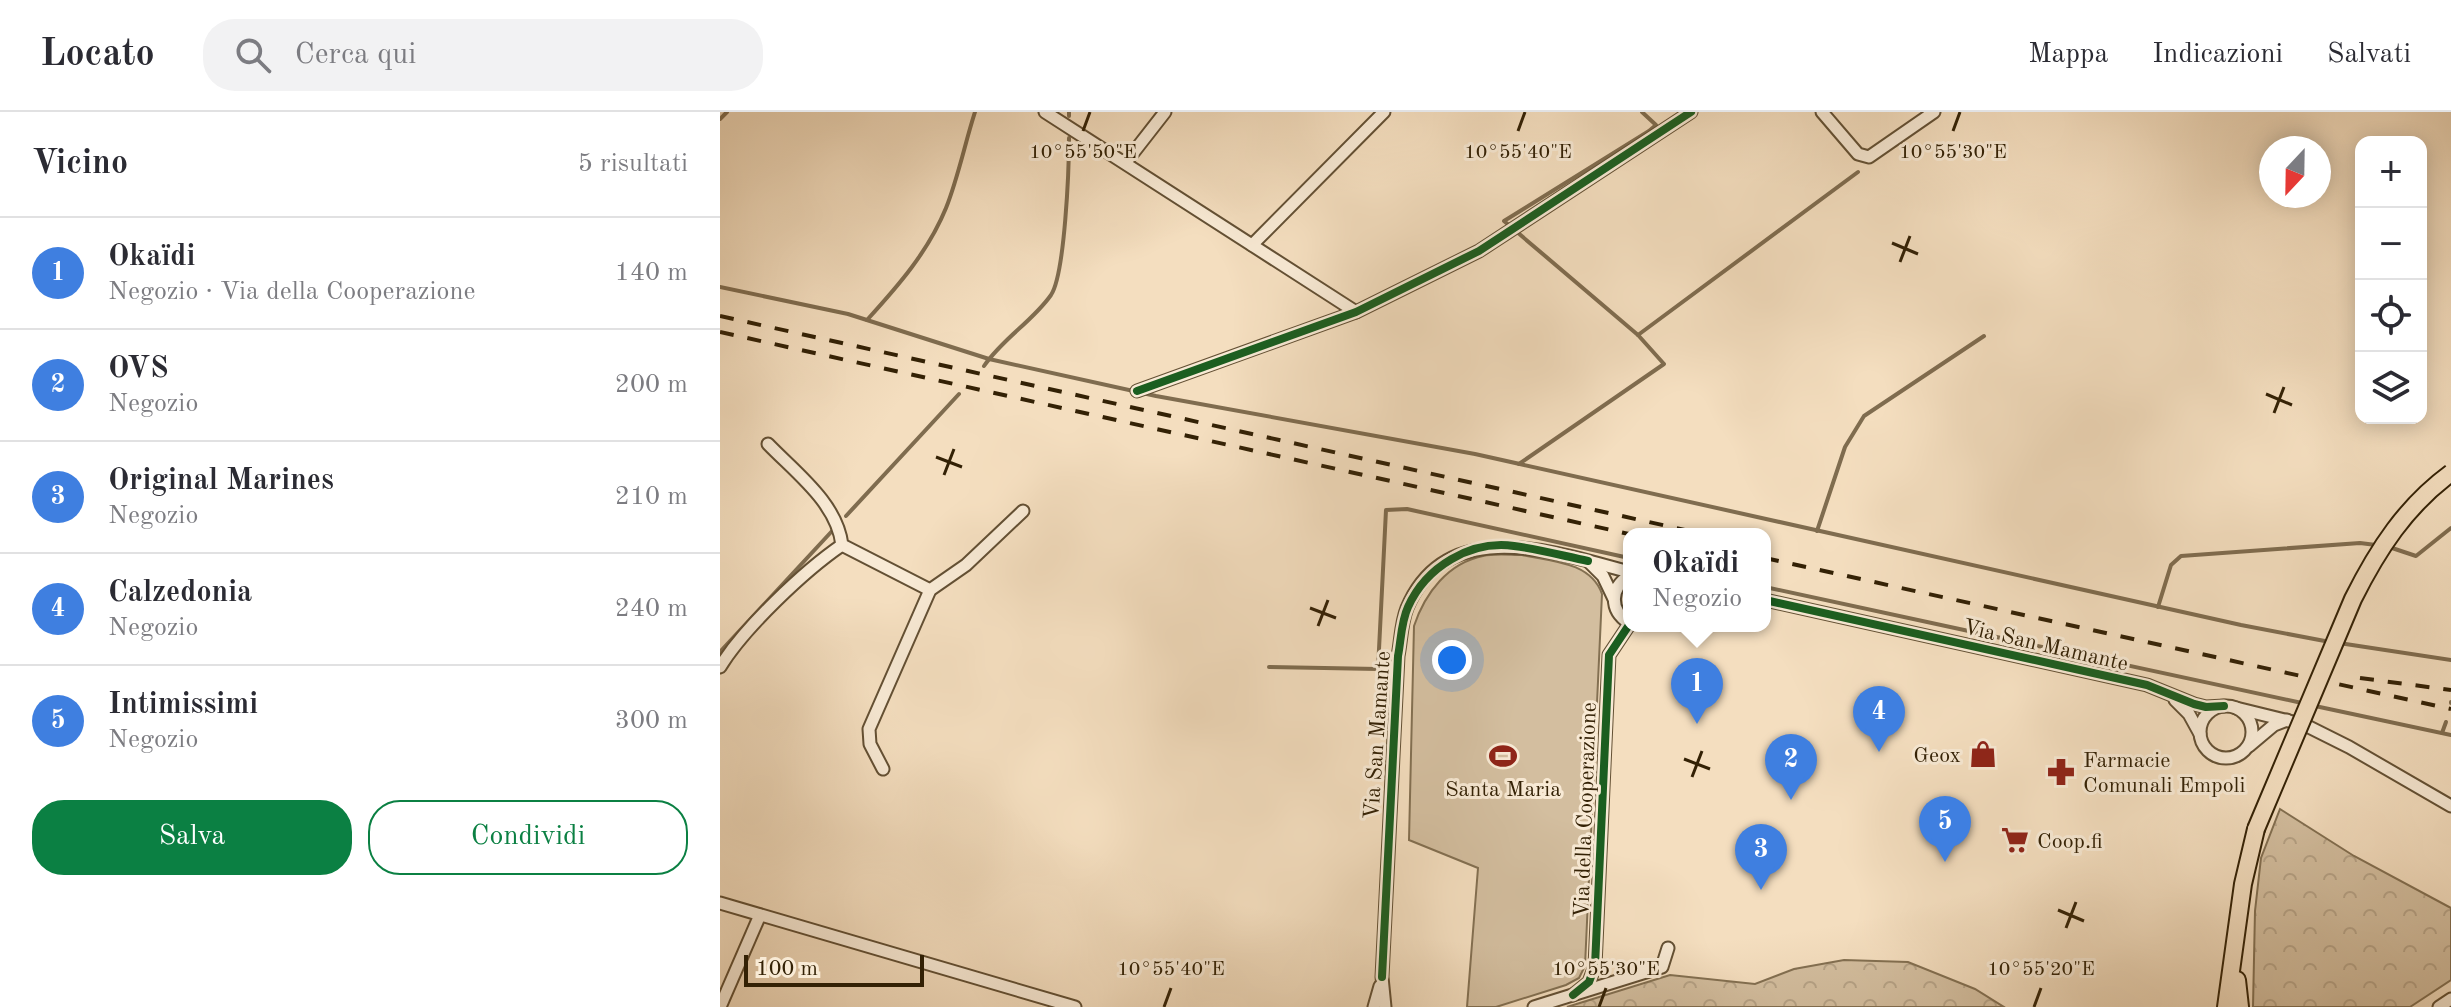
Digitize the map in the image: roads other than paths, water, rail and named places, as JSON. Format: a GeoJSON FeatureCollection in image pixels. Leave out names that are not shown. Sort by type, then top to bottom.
{"type":"FeatureCollection","features":[{"type":"Feature","properties":{"kind":"main road"},"geometry":{"type":"LineString","coordinates":[[2226,1007],[2243,884],[2256,829],[2369,567],[2403,518],[2427,492],[2451,473]]}},
{"type":"Feature","properties":{"kind":"main road"},"geometry":{"type":"LineString","coordinates":[[2235,950],[2240,1007]]}},
{"type":"Feature","properties":{"kind":"street"},"geometry":{"type":"LineString","coordinates":[[1045,112],[1356,312]]}},
{"type":"Feature","properties":{"kind":"street"},"geometry":{"type":"LineString","coordinates":[[1126,162],[1165,112]]}},
{"type":"Feature","properties":{"kind":"street"},"geometry":{"type":"LineString","coordinates":[[1252,245],[1384,112]]}},
{"type":"Feature","properties":{"kind":"street"},"geometry":{"type":"LineString","coordinates":[[1137,391],[1356,312],[1479,251],[1691,112]]}},
{"type":"Feature","properties":{"kind":"street"},"geometry":{"type":"LineString","coordinates":[[1822,112],[1862,157],[1877,153],[1934,112]]}},
{"type":"Feature","properties":{"kind":"street"},"geometry":{"type":"LineString","coordinates":[[768,444],[826,504],[840,529],[842,545]]}},
{"type":"Feature","properties":{"kind":"street"},"geometry":{"type":"LineString","coordinates":[[883,769],[870,744],[869,729],[930,590],[966,565],[1023,511]]}},
{"type":"Feature","properties":{"kind":"street"},"geometry":{"type":"LineString","coordinates":[[842,545],[930,590]]}},
{"type":"Feature","properties":{"kind":"street"},"geometry":{"type":"LineString","coordinates":[[720,667],[730,650],[814,564],[842,545]]}},
{"type":"Feature","properties":{"kind":"street","name":"Via San Mamante"},"geometry":{"type":"LineString","coordinates":[[1385,1007],[1382,977],[1396,681],[1406,610],[1419,587],[1444,561],[1475,548],[1511,545],[1588,561],[1623,572]]}},
{"type":"Feature","properties":{"kind":"street"},"geometry":{"type":"LineString","coordinates":[[1588,561],[1603,576],[1618,614],[1623,619]]}},
{"type":"Feature","properties":{"kind":"street"},"geometry":{"type":"LineString","coordinates":[[1614,599],[1623,580]]}},
{"type":"Feature","properties":{"kind":"street","name":"Via San Mamante"},"geometry":{"type":"LineString","coordinates":[[1771,601],[2147,685],[2206,707],[2230,707],[2288,719]]}},
{"type":"Feature","properties":{"kind":"street","name":"Via della Cooperazione"},"geometry":{"type":"LineString","coordinates":[[1573,995],[1589,982],[1595,966],[1609,655],[1624,632]]}},
{"type":"Feature","properties":{"kind":"street","name":"Via San Mamante"},"geometry":{"type":"LineString","coordinates":[[2165,692],[2189,714],[2202,741]]}},
{"type":"Feature","properties":{"kind":"street"},"geometry":{"type":"LineString","coordinates":[[2247,748],[2252,725],[2243,712],[2230,707],[2216,708],[2204,718],[2202,741],[2218,757],[2236,756],[2247,748],[2274,725],[2288,719],[2349,747],[2451,806]]}},
{"type":"Feature","properties":{"kind":"street"},"geometry":{"type":"LineString","coordinates":[[720,903],[1075,1007]]}},
{"type":"Feature","properties":{"kind":"street"},"geometry":{"type":"LineString","coordinates":[[720,1007],[760,915]]}},
{"type":"Feature","properties":{"kind":"street"},"geometry":{"type":"LineString","coordinates":[[1534,1007],[1662,967],[1668,948]]}},
{"type":"Feature","properties":{"kind":"street","name":"Via San Mamante"},"geometry":{"type":"LineString","coordinates":[[1374,1007],[1382,977]]}},
{"type":"Feature","properties":{"kind":"street"},"geometry":{"type":"LineString","coordinates":[[2439,1007],[2451,999]]}},
{"type":"Feature","properties":{"kind":"waterway"},"geometry":{"type":"LineString","coordinates":[[720,119],[727,112]]}},
{"type":"Feature","properties":{"kind":"waterway"},"geometry":{"type":"LineString","coordinates":[[867,320],[911,268],[939,224],[975,112]]}},
{"type":"Feature","properties":{"kind":"waterway"},"geometry":{"type":"LineString","coordinates":[[1519,464],[1664,364],[1638,335],[1504,221],[1649,131],[1656,125],[1642,112]]}},
{"type":"Feature","properties":{"kind":"waterway"},"geometry":{"type":"LineString","coordinates":[[984,366],[1043,305],[1056,283],[1065,220],[1069,138]]}},
{"type":"Feature","properties":{"kind":"waterway"},"geometry":{"type":"LineString","coordinates":[[1638,335],[1858,172]]}},
{"type":"Feature","properties":{"kind":"waterway"},"geometry":{"type":"LineString","coordinates":[[720,287],[848,314],[989,359],[1156,396],[1475,454],[2241,625],[2330,642]]}},
{"type":"Feature","properties":{"kind":"waterway"},"geometry":{"type":"LineString","coordinates":[[1817,531],[1845,447],[1864,416],[1984,336]]}},
{"type":"Feature","properties":{"kind":"waterway"},"geometry":{"type":"LineString","coordinates":[[846,516],[959,394]]}},
{"type":"Feature","properties":{"kind":"waterway"},"geometry":{"type":"LineString","coordinates":[[1269,667],[1378,669],[1386,510],[1407,509],[1623,557]]}},
{"type":"Feature","properties":{"kind":"waterway"},"geometry":{"type":"LineString","coordinates":[[2389,547],[2416,556],[2451,528]]}},
{"type":"Feature","properties":{"kind":"waterway"},"geometry":{"type":"LineString","coordinates":[[720,652],[833,530]]}},
{"type":"Feature","properties":{"kind":"waterway"},"geometry":{"type":"LineString","coordinates":[[2158,607],[2171,565],[2181,556],[2360,543],[2376,545]]}},
{"type":"Feature","properties":{"kind":"waterway"},"geometry":{"type":"LineString","coordinates":[[1771,588],[2302,703]]}},
{"type":"Feature","properties":{"kind":"waterway"},"geometry":{"type":"LineString","coordinates":[[2339,643],[2451,660]]}},
{"type":"Feature","properties":{"kind":"waterway"},"geometry":{"type":"LineString","coordinates":[[2315,706],[2451,735]]}},
{"type":"Feature","properties":{"kind":"waterway"},"geometry":{"type":"LineString","coordinates":[[2442,733],[2446,722]]}},
{"type":"Feature","properties":{"kind":"railway"},"geometry":{"type":"LineString","coordinates":[[720,316],[1676,528]]}},
{"type":"Feature","properties":{"kind":"railway"},"geometry":{"type":"LineString","coordinates":[[720,332],[1623,533]]}},
{"type":"Feature","properties":{"kind":"railway"},"geometry":{"type":"LineString","coordinates":[[1771,559],[2451,709]]}},
{"type":"Feature","properties":{"kind":"railway"},"geometry":{"type":"LineString","coordinates":[[2360,678],[2451,690]]}},
{"type":"Feature","properties":{"kind":"place","name":"Okaïdi"},"geometry":{"type":"Point","coordinates":[1697,724]}},
{"type":"Feature","properties":{"kind":"place","name":"Calzedonia"},"geometry":{"type":"Point","coordinates":[1879,752]}},
{"type":"Feature","properties":{"kind":"place","name":"Geox"},"geometry":{"type":"Point","coordinates":[1983,754]}},
{"type":"Feature","properties":{"kind":"place","name":"Santa Maria"},"geometry":{"type":"Point","coordinates":[1503,756]}},
{"type":"Feature","properties":{"kind":"place","name":"Farmacie Comunali Empoli"},"geometry":{"type":"Point","coordinates":[2061,772]}},
{"type":"Feature","properties":{"kind":"place","name":"OVS"},"geometry":{"type":"Point","coordinates":[1791,800]}},
{"type":"Feature","properties":{"kind":"place","name":"Coop.fi"},"geometry":{"type":"Point","coordinates":[2015,840]}},
{"type":"Feature","properties":{"kind":"place","name":"Intimissimi"},"geometry":{"type":"Point","coordinates":[1945,862]}},
{"type":"Feature","properties":{"kind":"place","name":"Original Marines"},"geometry":{"type":"Point","coordinates":[1761,890]}}]}
